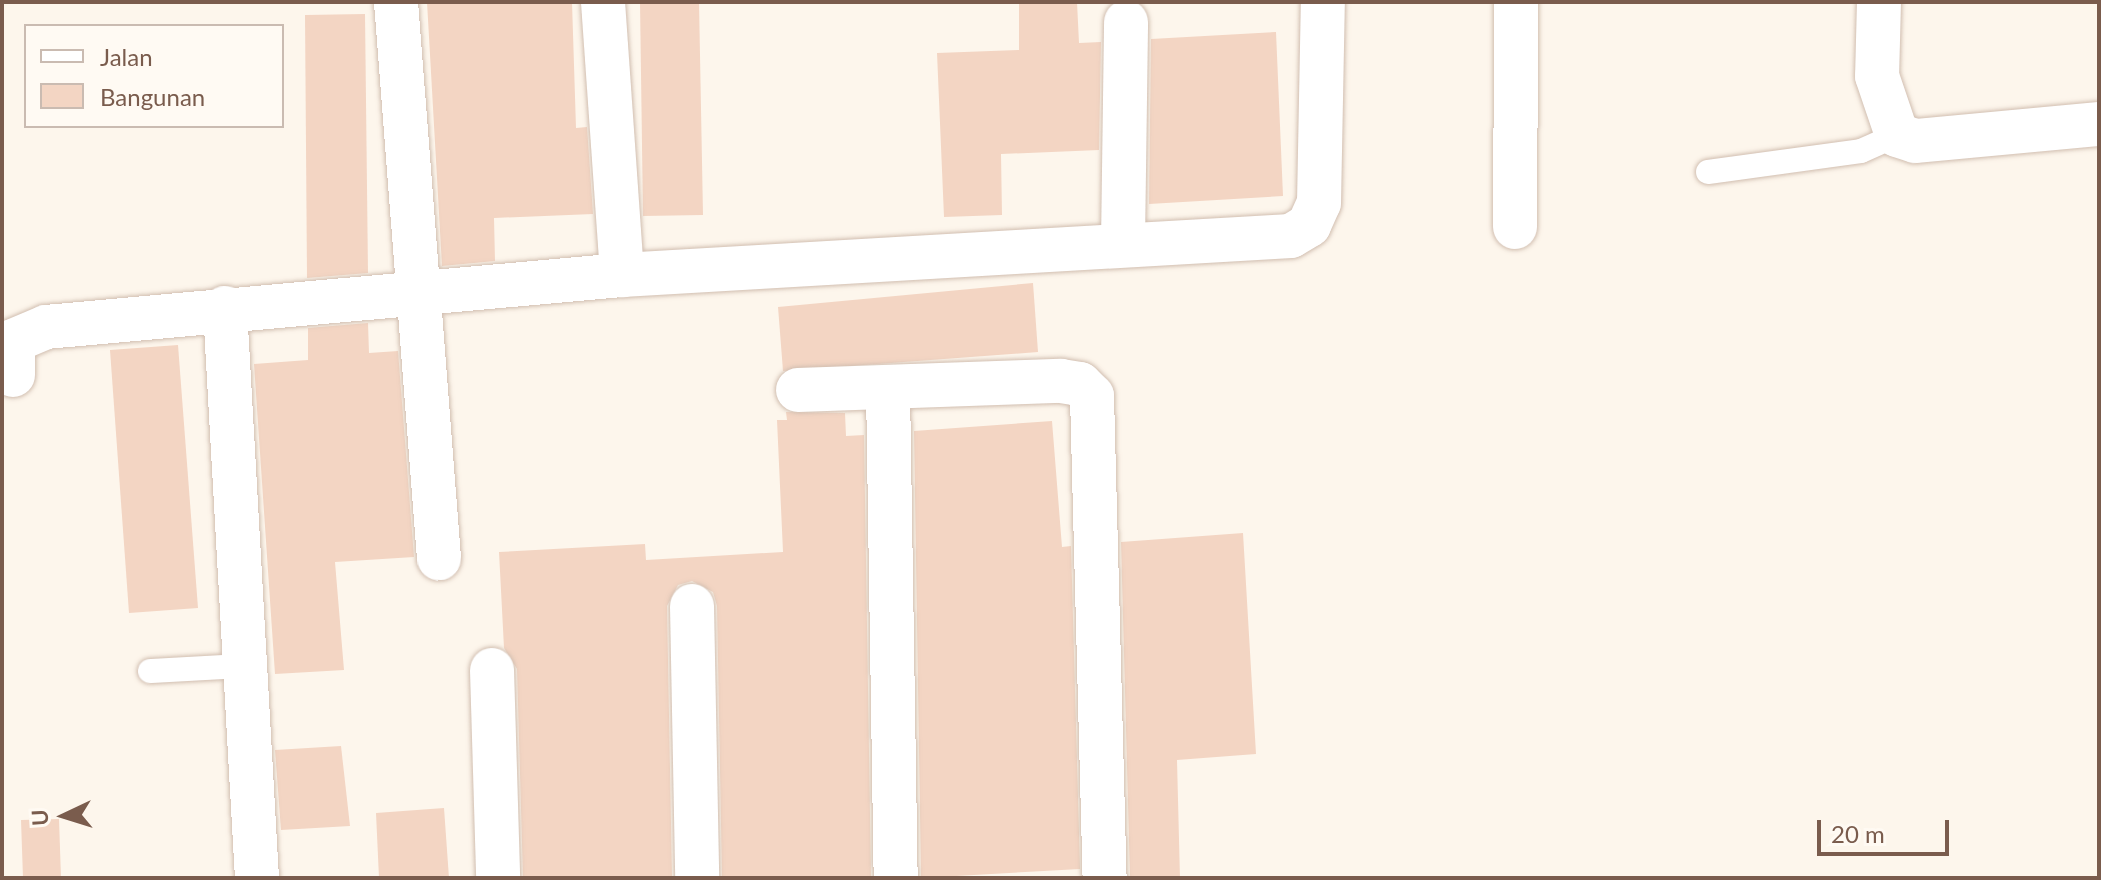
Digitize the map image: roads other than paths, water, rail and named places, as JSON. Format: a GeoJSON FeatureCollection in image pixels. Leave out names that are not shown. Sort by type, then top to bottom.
{"type":"FeatureCollection","features":[{"type":"Feature","properties":{"kind":"street"},"geometry":{"type":"LineString","coordinates":[[396,2],[439,558]]}},
{"type":"Feature","properties":{"kind":"street"},"geometry":{"type":"LineString","coordinates":[[603,2],[622,275]]}},
{"type":"Feature","properties":{"kind":"street"},"geometry":{"type":"LineString","coordinates":[[13,375],[13,341],[24,332],[225,308],[418,298],[622,275],[1123,242],[1262,240],[1309,225],[1319,203],[1323,2]]}},
{"type":"Feature","properties":{"kind":"street"},"geometry":{"type":"LineString","coordinates":[[1515,227],[1516,2]]}},
{"type":"Feature","properties":{"kind":"street"},"geometry":{"type":"LineString","coordinates":[[1879,2],[1877,76],[1897,135],[1915,141],[2099,124]]}},
{"type":"Feature","properties":{"kind":"street"},"geometry":{"type":"LineString","coordinates":[[1123,242],[1126,22]]}},
{"type":"Feature","properties":{"kind":"street"},"geometry":{"type":"LineString","coordinates":[[225,308],[257,878]]}},
{"type":"Feature","properties":{"kind":"street"},"geometry":{"type":"LineString","coordinates":[[798,390],[1061,381],[1080,384],[1092,396],[1105,878]]}},
{"type":"Feature","properties":{"kind":"street"},"geometry":{"type":"LineString","coordinates":[[888,388],[896,878]]}},
{"type":"Feature","properties":{"kind":"street"},"geometry":{"type":"LineString","coordinates":[[692,606],[697,878]]}},
{"type":"Feature","properties":{"kind":"street"},"geometry":{"type":"LineString","coordinates":[[492,670],[498,878]]}},
{"type":"Feature","properties":{"kind":"lane"},"geometry":{"type":"LineString","coordinates":[[1708,172],[1861,151],[1897,135]]}},
{"type":"Feature","properties":{"kind":"lane"},"geometry":{"type":"LineString","coordinates":[[150,671],[243,666]]}}]}
